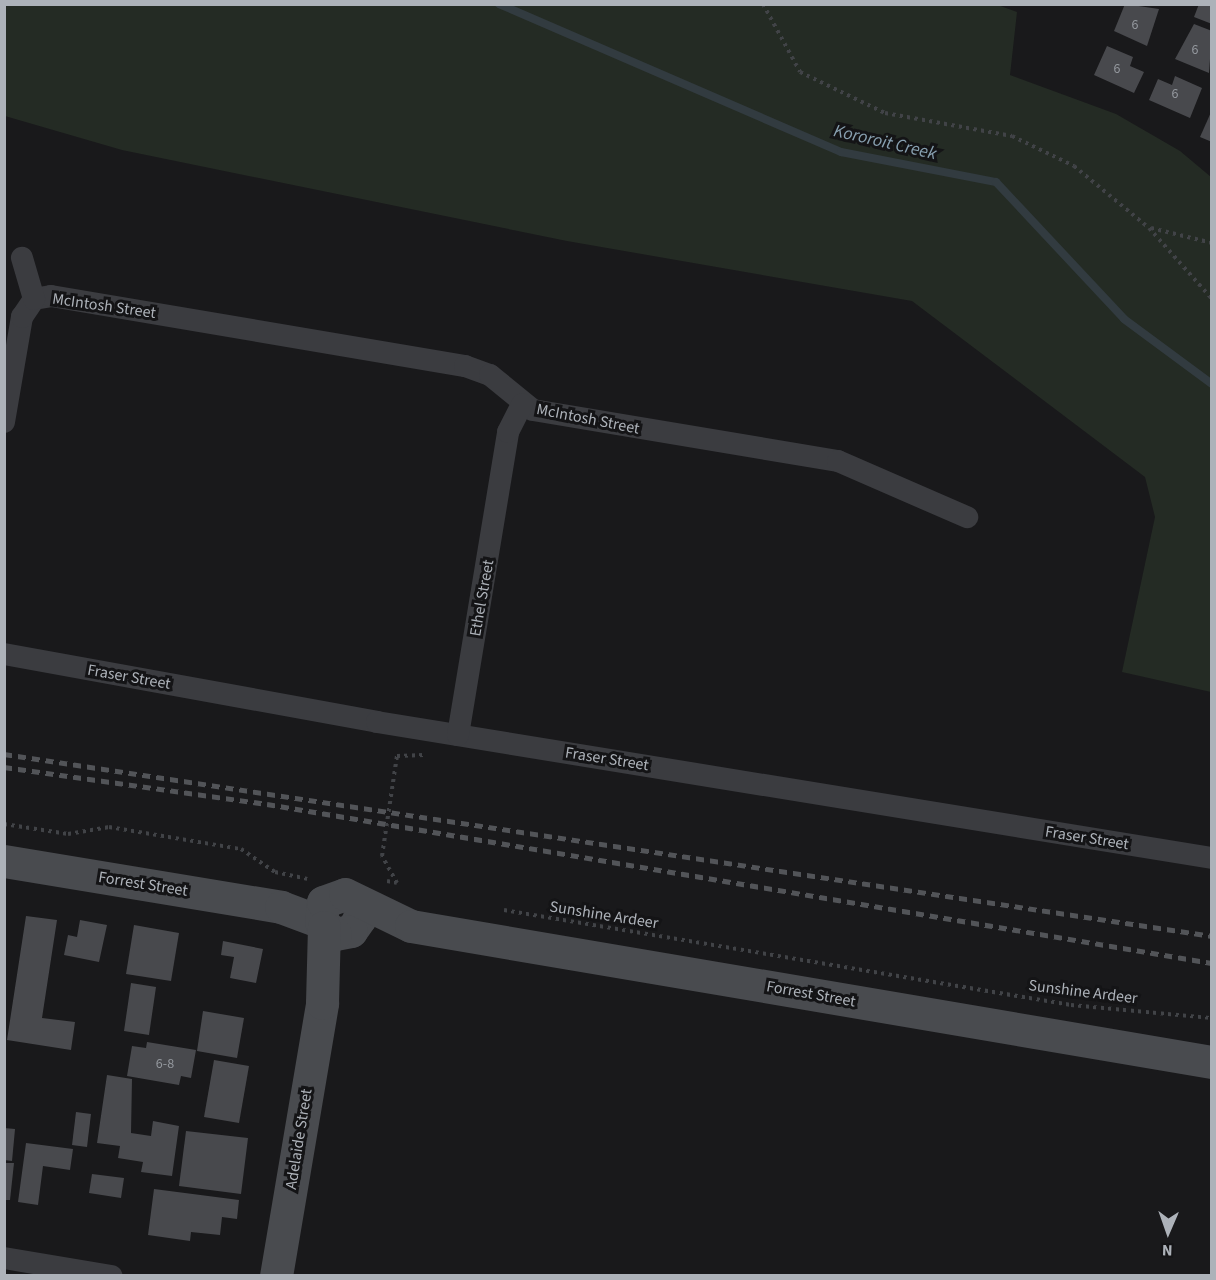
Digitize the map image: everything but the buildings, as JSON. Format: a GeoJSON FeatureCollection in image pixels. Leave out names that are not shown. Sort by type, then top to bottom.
{"type":"FeatureCollection","features":[{"type":"Feature","properties":{"kind":"street"},"geometry":{"type":"LineString","coordinates":[[4,422],[22,316],[34,299],[22,258]]}},
{"type":"Feature","properties":{"kind":"street","name":"McIntosh Street"},"geometry":{"type":"LineString","coordinates":[[34,299],[51,296],[465,366],[490,375],[528,407],[838,461],[967,517]]}},
{"type":"Feature","properties":{"kind":"street","name":"Ethel Street"},"geometry":{"type":"LineString","coordinates":[[447,733],[507,460],[528,407]]}},
{"type":"Feature","properties":{"kind":"street","name":"Fraser Street"},"geometry":{"type":"LineString","coordinates":[[4,654],[447,733],[1212,858]]}},
{"type":"Feature","properties":{"kind":"street","name":"Forrest Street"},"geometry":{"type":"LineString","coordinates":[[4,861],[411,926],[1212,1062]]}},
{"type":"Feature","properties":{"kind":"street","name":"Adelaide Street"},"geometry":{"type":"LineString","coordinates":[[276,1275],[336,914]]}},
{"type":"Feature","properties":{"kind":"street"},"geometry":{"type":"LineString","coordinates":[[4,1258],[111,1275]]}},
{"type":"Feature","properties":{"kind":"path"},"geometry":{"type":"LineString","coordinates":[[763,4],[800,72],[885,113],[1012,136],[1074,166],[1149,228],[1212,299]]}},
{"type":"Feature","properties":{"kind":"path"},"geometry":{"type":"LineString","coordinates":[[1149,228],[1212,243]]}},
{"type":"Feature","properties":{"kind":"path"},"geometry":{"type":"LineString","coordinates":[[379,880],[397,883],[382,856],[397,756],[432,755],[447,733]]}},
{"type":"Feature","properties":{"kind":"path"},"geometry":{"type":"LineString","coordinates":[[4,824],[68,834],[108,826],[241,849],[336,914]]}},
{"type":"Feature","properties":{"kind":"path","name":"Sunshine Ardeer"},"geometry":{"type":"LineString","coordinates":[[492,908],[1071,1005],[1212,1018]]}},
{"type":"Feature","properties":{"kind":"shaded area"},"geometry":{"type":"Polygon","coordinates":[[[995,4],[1017,12],[1010,75],[1116,114],[1180,151],[1211,177],[1211,692],[1122,672],[1155,517],[1145,477],[912,301],[567,241],[122,150],[5,116],[5,5],[995,4]]]}},
{"type":"Feature","properties":{"kind":"waterway","name":"Kororoit Creek"},"geometry":{"type":"LineString","coordinates":[[499,4],[841,152],[996,182],[1124,319],[1212,384]]}},
{"type":"Feature","properties":{"kind":"railway"},"geometry":{"type":"LineString","coordinates":[[4,754],[1212,936]]}},
{"type":"Feature","properties":{"kind":"railway"},"geometry":{"type":"LineString","coordinates":[[4,767],[267,804],[1212,963]]}}]}
